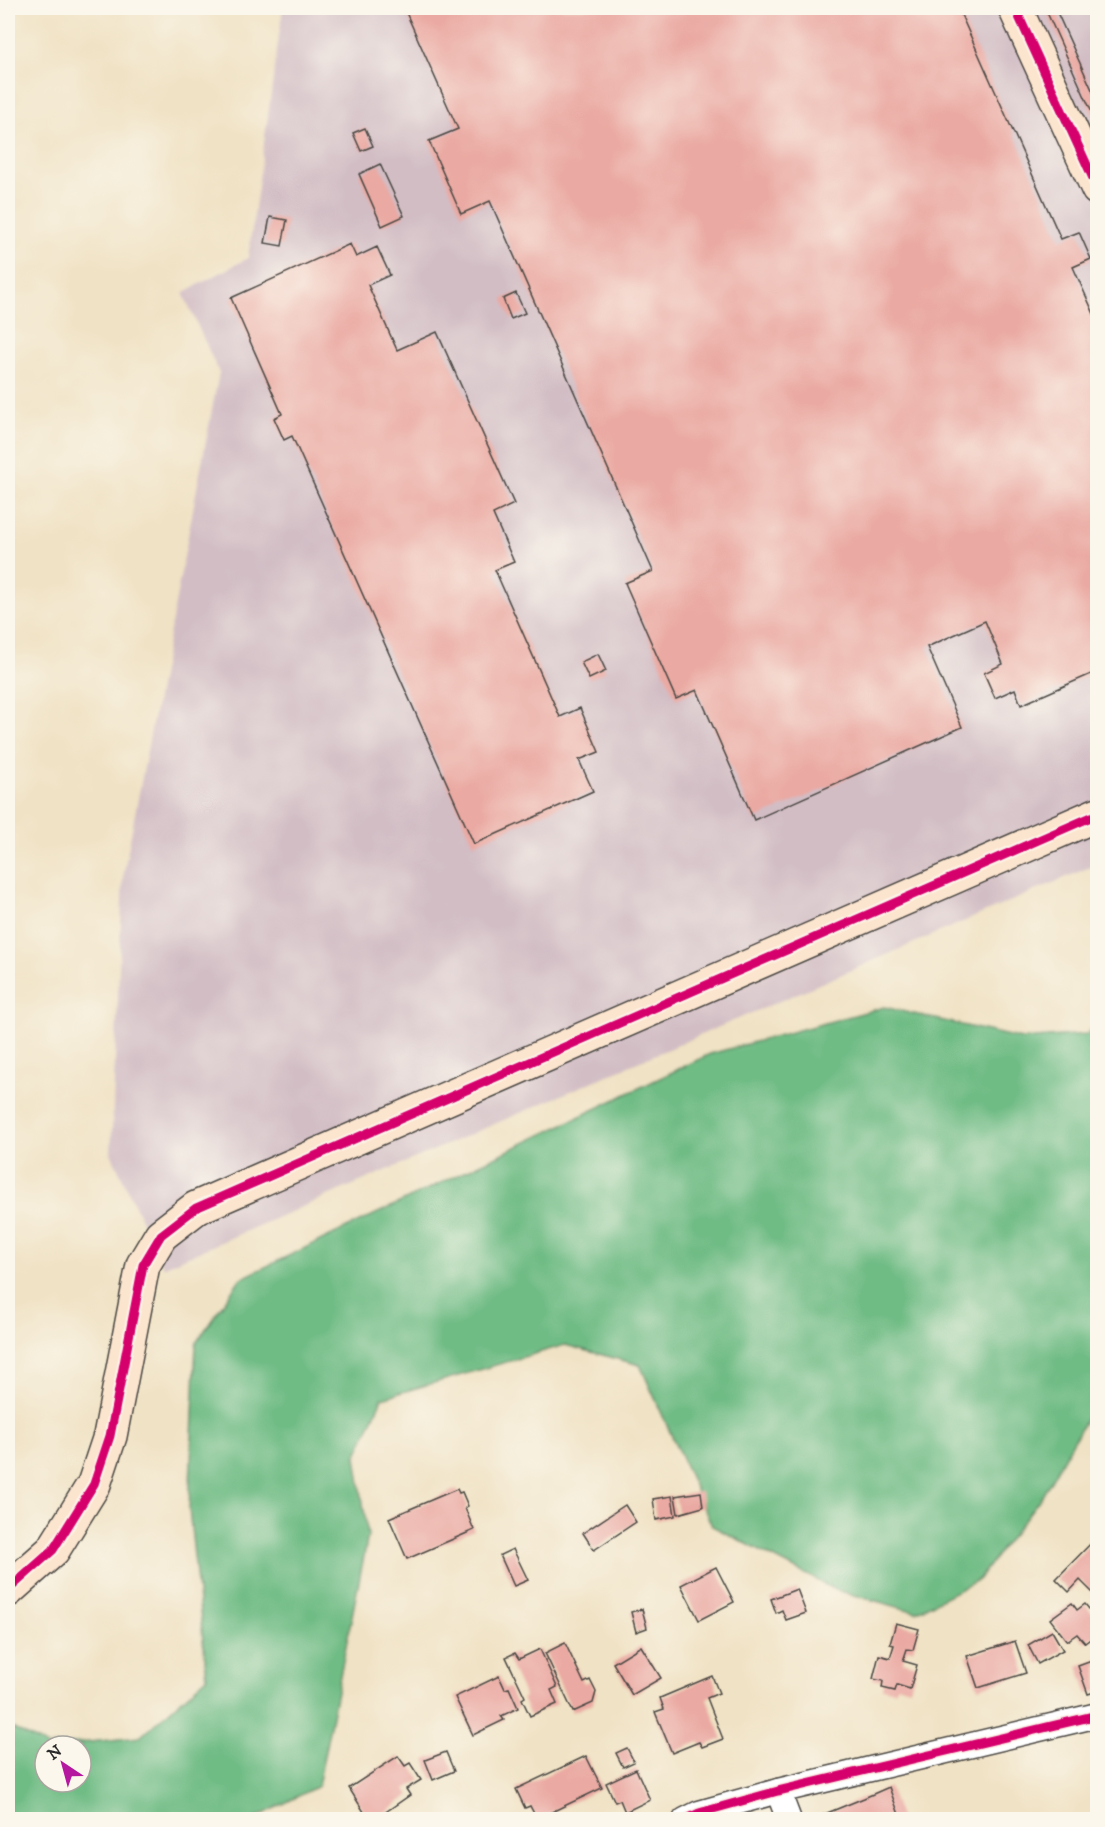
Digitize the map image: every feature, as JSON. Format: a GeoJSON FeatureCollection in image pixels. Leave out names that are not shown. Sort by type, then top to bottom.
{"type":"FeatureCollection","features":[{"type":"Feature","properties":{"kind":"street"},"geometry":{"type":"LineString","coordinates":[[1015,8],[1098,189]]}},
{"type":"Feature","properties":{"kind":"street"},"geometry":{"type":"LineString","coordinates":[[8,1590],[53,1550],[94,1484],[110,1436],[143,1265],[161,1235],[196,1208],[1098,814]]}},
{"type":"Feature","properties":{"kind":"street"},"geometry":{"type":"LineString","coordinates":[[685,1820],[699,1813],[778,1791],[1098,1714]]}},
{"type":"Feature","properties":{"kind":"street"},"geometry":{"type":"LineString","coordinates":[[778,1791],[789,1820]]}},
{"type":"Feature","properties":{"kind":"shaded area"},"geometry":{"type":"Polygon","coordinates":[[[283,8],[1097,8],[1097,864],[163,1267],[111,1153],[123,877],[219,373],[183,293],[248,258],[283,8]]]}},
{"type":"Feature","properties":{"kind":"green space"},"geometry":{"type":"Polygon","coordinates":[[[884,1007],[1022,1039],[1087,1034],[1097,1020],[1097,1400],[1042,1496],[978,1580],[916,1612],[836,1590],[712,1526],[640,1365],[565,1345],[382,1398],[356,1457],[368,1536],[318,1786],[254,1819],[8,1819],[8,1726],[33,1739],[33,1794],[93,1794],[93,1742],[140,1737],[207,1677],[189,1509],[196,1343],[240,1279],[710,1054],[884,1007]]]}},
{"type":"Feature","properties":{"kind":"building"},"geometry":{"type":"Polygon","coordinates":[[[404,8],[958,8],[1061,239],[1079,232],[1091,259],[1073,267],[1098,323],[1098,671],[1021,705],[1015,689],[995,698],[984,673],[1003,664],[985,621],[927,647],[962,727],[754,820],[697,690],[676,699],[625,583],[653,571],[490,201],[461,214],[429,141],[458,129],[404,8]]]}},
{"type":"Feature","properties":{"kind":"building"},"geometry":{"type":"Polygon","coordinates":[[[1045,8],[1055,8],[1098,103],[1098,126],[1045,8]]]}},
{"type":"Feature","properties":{"kind":"building"},"geometry":{"type":"Polygon","coordinates":[[[365,128],[373,146],[361,151],[353,133],[365,128]]]}},
{"type":"Feature","properties":{"kind":"building"},"geometry":{"type":"Polygon","coordinates":[[[380,164],[404,216],[382,226],[359,174],[380,164]]]}},
{"type":"Feature","properties":{"kind":"building"},"geometry":{"type":"Polygon","coordinates":[[[270,217],[287,220],[282,246],[265,243],[270,217]]]}},
{"type":"Feature","properties":{"kind":"building"},"geometry":{"type":"Polygon","coordinates":[[[350,244],[356,257],[377,247],[390,275],[368,285],[397,350],[437,332],[514,504],[493,514],[514,562],[495,570],[560,717],[580,708],[599,752],[579,760],[593,791],[474,844],[292,436],[284,440],[274,418],[282,414],[231,298],[350,244]]]}},
{"type":"Feature","properties":{"kind":"building"},"geometry":{"type":"Polygon","coordinates":[[[516,293],[525,313],[511,319],[503,299],[516,293]]]}},
{"type":"Feature","properties":{"kind":"building"},"geometry":{"type":"Polygon","coordinates":[[[598,654],[606,671],[589,679],[581,662],[598,654]]]}},
{"type":"Feature","properties":{"kind":"building"},"geometry":{"type":"Polygon","coordinates":[[[457,1489],[459,1493],[462,1492],[468,1506],[465,1508],[474,1530],[407,1559],[389,1518],[457,1489]]]}},
{"type":"Feature","properties":{"kind":"building"},"geometry":{"type":"Polygon","coordinates":[[[701,1492],[703,1507],[678,1514],[675,1496],[701,1492]]]}},
{"type":"Feature","properties":{"kind":"building"},"geometry":{"type":"Polygon","coordinates":[[[672,1496],[675,1516],[656,1520],[653,1499],[672,1496]]]}},
{"type":"Feature","properties":{"kind":"building"},"geometry":{"type":"Polygon","coordinates":[[[625,1505],[636,1522],[594,1550],[583,1533],[625,1505]]]}},
{"type":"Feature","properties":{"kind":"building"},"geometry":{"type":"Polygon","coordinates":[[[1098,1536],[1098,1588],[1093,1593],[1080,1580],[1069,1592],[1056,1579],[1098,1536]]]}},
{"type":"Feature","properties":{"kind":"building"},"geometry":{"type":"Polygon","coordinates":[[[513,1549],[528,1580],[514,1586],[500,1555],[513,1549]]]}},
{"type":"Feature","properties":{"kind":"building"},"geometry":{"type":"Polygon","coordinates":[[[716,1567],[734,1602],[699,1620],[681,1585],[716,1567]]]}},
{"type":"Feature","properties":{"kind":"building"},"geometry":{"type":"Polygon","coordinates":[[[797,1589],[806,1613],[786,1620],[782,1610],[776,1613],[771,1599],[797,1589]]]}},
{"type":"Feature","properties":{"kind":"building"},"geometry":{"type":"Polygon","coordinates":[[[1072,1603],[1077,1610],[1085,1604],[1098,1620],[1098,1633],[1085,1643],[1077,1634],[1067,1641],[1050,1619],[1072,1603]]]}},
{"type":"Feature","properties":{"kind":"building"},"geometry":{"type":"Polygon","coordinates":[[[642,1609],[647,1628],[636,1632],[631,1612],[642,1609]]]}},
{"type":"Feature","properties":{"kind":"building"},"geometry":{"type":"Polygon","coordinates":[[[896,1623],[919,1629],[913,1650],[907,1649],[903,1661],[917,1665],[910,1689],[897,1685],[895,1691],[882,1688],[883,1681],[873,1679],[879,1655],[890,1658],[894,1645],[890,1644],[896,1623]]]}},
{"type":"Feature","properties":{"kind":"building"},"geometry":{"type":"Polygon","coordinates":[[[1052,1631],[1063,1650],[1038,1664],[1028,1645],[1052,1631]]]}},
{"type":"Feature","properties":{"kind":"building"},"geometry":{"type":"Polygon","coordinates":[[[1015,1641],[1026,1673],[978,1688],[967,1656],[1015,1641]]]}},
{"type":"Feature","properties":{"kind":"building"},"geometry":{"type":"Polygon","coordinates":[[[565,1643],[584,1683],[590,1680],[596,1692],[593,1703],[573,1712],[545,1653],[565,1643]]]}},
{"type":"Feature","properties":{"kind":"building"},"geometry":{"type":"Polygon","coordinates":[[[641,1646],[661,1678],[632,1695],[613,1663],[641,1646]]]}},
{"type":"Feature","properties":{"kind":"building"},"geometry":{"type":"Polygon","coordinates":[[[540,1649],[557,1687],[551,1690],[557,1704],[530,1716],[522,1699],[525,1697],[506,1657],[515,1653],[519,1659],[540,1649]]]}},
{"type":"Feature","properties":{"kind":"building"},"geometry":{"type":"Polygon","coordinates":[[[1097,1659],[1098,1691],[1088,1694],[1078,1666],[1097,1659]]]}},
{"type":"Feature","properties":{"kind":"building"},"geometry":{"type":"Polygon","coordinates":[[[499,1676],[505,1689],[509,1688],[518,1708],[501,1716],[504,1720],[473,1735],[455,1697],[499,1676]]]}},
{"type":"Feature","properties":{"kind":"building"},"geometry":{"type":"Polygon","coordinates":[[[712,1676],[719,1693],[707,1698],[723,1739],[702,1747],[699,1742],[672,1753],[655,1712],[664,1709],[660,1698],[712,1676]]]}},
{"type":"Feature","properties":{"kind":"building"},"geometry":{"type":"Polygon","coordinates":[[[627,1748],[634,1762],[623,1767],[616,1753],[627,1748]]]}},
{"type":"Feature","properties":{"kind":"building"},"geometry":{"type":"Polygon","coordinates":[[[446,1752],[454,1771],[433,1780],[425,1760],[446,1752]]]}},
{"type":"Feature","properties":{"kind":"building"},"geometry":{"type":"Polygon","coordinates":[[[398,1756],[405,1766],[410,1763],[421,1780],[406,1789],[410,1795],[374,1820],[369,1820],[349,1788],[398,1756]]]}},
{"type":"Feature","properties":{"kind":"building"},"geometry":{"type":"Polygon","coordinates":[[[586,1756],[602,1788],[537,1819],[530,1806],[525,1808],[516,1789],[586,1756]]]}},
{"type":"Feature","properties":{"kind":"building"},"geometry":{"type":"Polygon","coordinates":[[[636,1769],[650,1800],[625,1812],[620,1800],[615,1802],[606,1783],[636,1769]]]}},
{"type":"Feature","properties":{"kind":"building"},"geometry":{"type":"Polygon","coordinates":[[[889,1787],[901,1820],[810,1820],[864,1798],[889,1787]]]}},
{"type":"Feature","properties":{"kind":"cycle path"},"geometry":{"type":"LineString","coordinates":[[1015,8],[1098,189]]}},
{"type":"Feature","properties":{"kind":"cycle path"},"geometry":{"type":"LineString","coordinates":[[8,1590],[53,1550],[94,1484],[110,1436],[143,1265],[161,1235],[196,1208],[1098,814]]}},
{"type":"Feature","properties":{"kind":"cycle path"},"geometry":{"type":"LineString","coordinates":[[685,1820],[699,1813],[778,1791],[1098,1715]]}}]}
